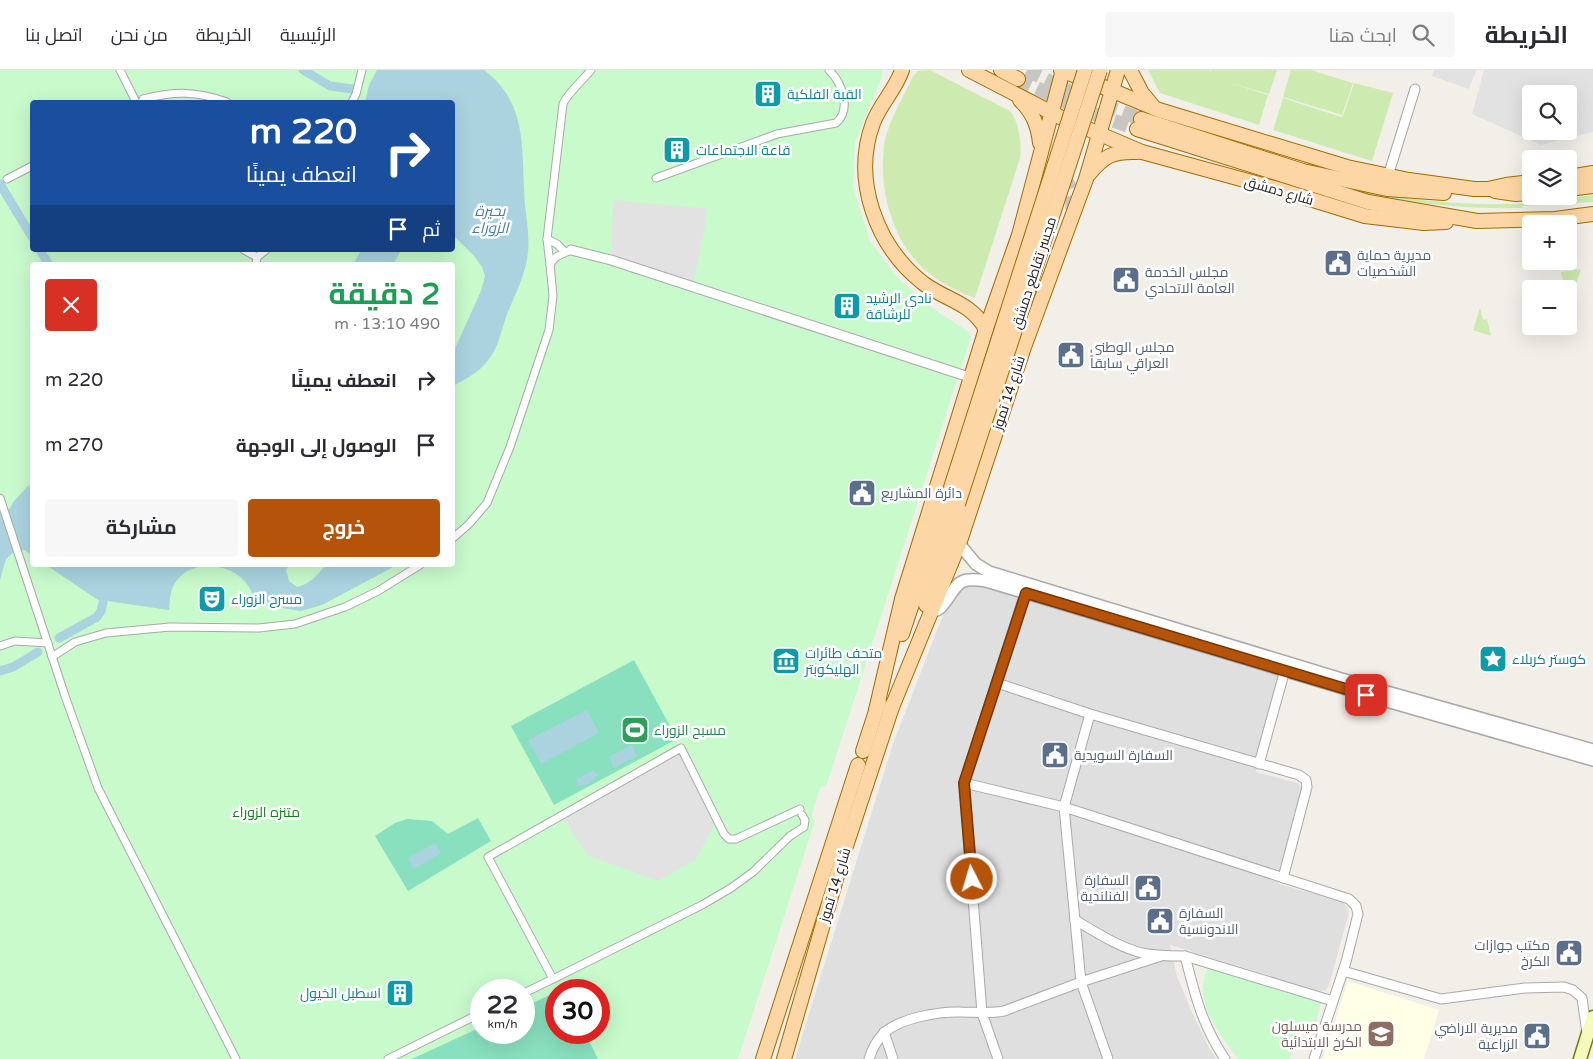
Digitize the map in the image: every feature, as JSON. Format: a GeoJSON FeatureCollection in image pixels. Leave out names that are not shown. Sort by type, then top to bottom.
{"type":"FeatureCollection","features":[{"type":"Feature","properties":{"kind":"main road"},"geometry":{"type":"LineString","coordinates":[[902,70],[876,115],[866,148],[865,173],[871,206],[886,240],[906,267],[932,289],[971,310],[986,329]]}},
{"type":"Feature","properties":{"kind":"main road"},"geometry":{"type":"LineString","coordinates":[[969,70],[1057,115]]}},
{"type":"Feature","properties":{"kind":"main road"},"geometry":{"type":"LineString","coordinates":[[1001,70],[1018,79]]}},
{"type":"Feature","properties":{"kind":"main road","name":"مجسر تقاطع دمشق"},"geometry":{"type":"LineString","coordinates":[[953,502],[1100,70]]}},
{"type":"Feature","properties":{"kind":"main road","name":"شارع 14 تموز"},"geometry":{"type":"LineString","coordinates":[[876,710],[921,614],[959,544],[1024,347],[1086,179],[1093,131],[1106,88],[1118,70]]}},
{"type":"Feature","properties":{"kind":"main road"},"geometry":{"type":"LineString","coordinates":[[1130,70],[1142,93],[1159,110]]}},
{"type":"Feature","properties":{"kind":"main road","name":"شارع 14 تموز"},"geometry":{"type":"LineString","coordinates":[[863,751],[876,710],[902,599],[986,329],[1019,234],[1040,150],[1057,115],[1070,71]]}},
{"type":"Feature","properties":{"kind":"main road","name":"مجسر تقاطع دمشق"},"geometry":{"type":"LineString","coordinates":[[953,502],[1070,71]]}},
{"type":"Feature","properties":{"kind":"main road","name":"شارع دمشق"},"geometry":{"type":"LineString","coordinates":[[1106,88],[1159,110],[1347,167],[1388,176],[1481,189]]}},
{"type":"Feature","properties":{"kind":"main road"},"geometry":{"type":"LineString","coordinates":[[1012,93],[1033,116],[1037,125],[1040,150]]}},
{"type":"Feature","properties":{"kind":"main road","name":"شارع دمشق"},"geometry":{"type":"LineString","coordinates":[[1477,221],[1368,202],[1139,124],[1303,171],[1354,183],[1412,191],[1450,193],[1506,185],[1522,188]]}},
{"type":"Feature","properties":{"kind":"main road","name":"شارع دمشق"},"geometry":{"type":"LineString","coordinates":[[1093,131],[1142,152],[1274,188],[1365,216],[1424,223],[1555,219],[1593,214]]}},
{"type":"Feature","properties":{"kind":"main road"},"geometry":{"type":"LineString","coordinates":[[1086,179],[1109,156],[1122,152],[1142,152]]}},
{"type":"Feature","properties":{"kind":"main road"},"geometry":{"type":"LineString","coordinates":[[1577,176],[1593,173]]}},
{"type":"Feature","properties":{"kind":"main road"},"geometry":{"type":"LineString","coordinates":[[1577,188],[1593,186]]}},
{"type":"Feature","properties":{"kind":"main road","name":"شارع 14 تموز"},"geometry":{"type":"LineString","coordinates":[[764,1059],[890,712],[950,530],[953,502]]}},
{"type":"Feature","properties":{"kind":"main road","name":"شارع 14 تموز"},"geometry":{"type":"LineString","coordinates":[[921,614],[953,502]]}},
{"type":"Feature","properties":{"kind":"main road"},"geometry":{"type":"LineString","coordinates":[[902,599],[903,608],[921,614]]}},
{"type":"Feature","properties":{"kind":"main road","name":"شارع 14 تموز"},"geometry":{"type":"LineString","coordinates":[[784,1059],[858,765]]}},
{"type":"Feature","properties":{"kind":"main road"},"geometry":{"type":"LineString","coordinates":[[1585,1057],[1587,1036],[1593,1017]]}},
{"type":"Feature","properties":{"kind":"street"},"geometry":{"type":"LineString","coordinates":[[120,70],[135,100]]}},
{"type":"Feature","properties":{"kind":"street"},"geometry":{"type":"LineString","coordinates":[[353,100],[362,70]]}},
{"type":"Feature","properties":{"kind":"street"},"geometry":{"type":"LineString","coordinates":[[455,536],[469,524],[487,503],[510,447],[549,330],[553,296],[547,239],[563,104],[591,70]]}},
{"type":"Feature","properties":{"kind":"street"},"geometry":{"type":"LineString","coordinates":[[656,178],[777,134],[836,123],[842,118],[844,104],[842,88],[829,70]]}},
{"type":"Feature","properties":{"kind":"street"},"geometry":{"type":"LineString","coordinates":[[1388,176],[1414,90]]}},
{"type":"Feature","properties":{"kind":"street"},"geometry":{"type":"LineString","coordinates":[[143,100],[186,92],[220,100]]}},
{"type":"Feature","properties":{"kind":"street"},"geometry":{"type":"LineString","coordinates":[[7,179],[30,167]]}},
{"type":"Feature","properties":{"kind":"street"},"geometry":{"type":"LineString","coordinates":[[547,239],[568,251],[611,260],[972,378]]}},
{"type":"Feature","properties":{"kind":"street"},"geometry":{"type":"LineString","coordinates":[[550,264],[556,257],[568,251]]}},
{"type":"Feature","properties":{"kind":"street"},"geometry":{"type":"LineString","coordinates":[[246,252],[256,261]]}},
{"type":"Feature","properties":{"kind":"street"},"geometry":{"type":"LineString","coordinates":[[0,498],[52,657],[98,788],[236,1059]]}},
{"type":"Feature","properties":{"kind":"street"},"geometry":{"type":"LineString","coordinates":[[950,530],[976,564],[989,572],[1340,678],[1593,750]]}},
{"type":"Feature","properties":{"kind":"street"},"geometry":{"type":"LineString","coordinates":[[52,657],[66,646],[106,633],[170,627],[260,628],[295,624],[346,607],[378,591],[417,567]]}},
{"type":"Feature","properties":{"kind":"street"},"geometry":{"type":"LineString","coordinates":[[921,614],[937,610],[941,607],[956,585],[964,580],[986,581],[1593,760]]}},
{"type":"Feature","properties":{"kind":"street"},"geometry":{"type":"LineString","coordinates":[[998,1059],[982,1013],[964,783],[1026,593]]}},
{"type":"Feature","properties":{"kind":"street"},"geometry":{"type":"LineString","coordinates":[[0,646],[16,641],[48,643]]}},
{"type":"Feature","properties":{"kind":"street"},"geometry":{"type":"LineString","coordinates":[[1259,764],[1285,670]]}},
{"type":"Feature","properties":{"kind":"street"},"geometry":{"type":"LineString","coordinates":[[997,683],[1090,714],[1299,775],[1306,780],[1307,787],[1283,878]]}},
{"type":"Feature","properties":{"kind":"street"},"geometry":{"type":"LineString","coordinates":[[1090,714],[1064,807],[1081,982],[1108,1059]]}},
{"type":"Feature","properties":{"kind":"street"},"geometry":{"type":"LineString","coordinates":[[681,748],[724,834],[729,839],[736,839],[795,812],[801,812],[805,820],[804,827],[790,836],[753,872],[731,888],[702,905],[553,979],[488,857],[681,748]]}},
{"type":"Feature","properties":{"kind":"street"},"geometry":{"type":"LineString","coordinates":[[964,783],[1064,807],[1349,900],[1356,906],[1358,914],[1343,971],[1314,1059]]}},
{"type":"Feature","properties":{"kind":"street"},"geometry":{"type":"LineString","coordinates":[[1075,920],[1116,943],[1140,952],[1160,956],[1184,956],[1333,1002]]}},
{"type":"Feature","properties":{"kind":"street"},"geometry":{"type":"LineString","coordinates":[[869,1059],[874,1046],[884,1032],[908,1020],[935,1014],[960,1012],[992,1014],[1004,1011],[1081,982],[1160,956]]}},
{"type":"Feature","properties":{"kind":"street"},"geometry":{"type":"LineString","coordinates":[[1184,956],[1203,1021],[1225,1059]]}},
{"type":"Feature","properties":{"kind":"street"},"geometry":{"type":"LineString","coordinates":[[1343,971],[1442,999],[1525,988],[1564,987],[1574,990],[1582,998],[1587,1036]]}},
{"type":"Feature","properties":{"kind":"street"},"geometry":{"type":"LineString","coordinates":[[388,1059],[470,1018]]}},
{"type":"Feature","properties":{"kind":"street"},"geometry":{"type":"LineString","coordinates":[[884,1032],[893,1059]]}},
{"type":"Feature","properties":{"kind":"shaded area"},"geometry":{"type":"Polygon","coordinates":[[[1434,70],[1476,70],[1469,89],[1432,76],[1434,70]]]}},
{"type":"Feature","properties":{"kind":"shaded area"},"geometry":{"type":"Polygon","coordinates":[[[1484,70],[1593,70],[1593,132],[1577,136],[1577,85],[1522,85],[1522,136],[1472,114],[1484,70]]]}},
{"type":"Feature","properties":{"kind":"shaded area"},"geometry":{"type":"Polygon","coordinates":[[[1530,140],[1561,140],[1541,145],[1530,140]]]}},
{"type":"Feature","properties":{"kind":"shaded area"},"geometry":{"type":"Polygon","coordinates":[[[613,200],[708,209],[693,286],[611,260],[613,200]]]}},
{"type":"Feature","properties":{"kind":"shaded area"},"geometry":{"type":"Polygon","coordinates":[[[975,583],[1280,673],[1258,756],[1256,772],[1298,783],[1301,786],[1302,791],[1279,884],[1342,902],[1347,907],[1349,913],[1326,990],[1320,991],[1170,945],[1177,976],[1190,1008],[1216,1059],[795,1059],[893,744],[953,594],[965,584],[975,583]]]}},
{"type":"Feature","properties":{"kind":"shaded area"},"geometry":{"type":"Polygon","coordinates":[[[680,752],[714,826],[695,860],[658,881],[587,855],[563,818],[680,752]]]}},
{"type":"Feature","properties":{"kind":"shaded area","name":"مدرسة ميسلون الكرخ الابتدائية"},"geometry":{"type":"Polygon","coordinates":[[[1348,981],[1439,1010],[1424,1059],[1323,1059],[1348,981]]]}},
{"type":"Feature","properties":{"kind":"green space","name":"متنزه الزوراء"},"geometry":{"type":"Polygon","coordinates":[[[0,70],[882,70],[882,77],[855,142],[853,187],[870,241],[897,277],[932,308],[969,332],[971,337],[827,784],[820,788],[812,815],[815,821],[738,1059],[0,1059],[0,70]]]}},
{"type":"Feature","properties":{"kind":"green space"},"geometry":{"type":"Polygon","coordinates":[[[930,70],[1010,111],[1016,121],[1019,133],[1020,158],[975,298],[944,284],[917,262],[893,223],[885,193],[883,162],[888,129],[913,76],[918,71],[930,70]]]}},
{"type":"Feature","properties":{"kind":"green space"},"geometry":{"type":"Polygon","coordinates":[[[1148,70],[1210,70],[1210,73],[1211,70],[1277,70],[1269,94],[1230,83],[1268,95],[1259,125],[1160,93],[1148,70]]]}},
{"type":"Feature","properties":{"kind":"green space"},"geometry":{"type":"Polygon","coordinates":[[[1291,70],[1311,70],[1353,83],[1342,115],[1283,97],[1291,70]]]}},
{"type":"Feature","properties":{"kind":"green space"},"geometry":{"type":"Polygon","coordinates":[[[1354,83],[1393,93],[1372,161],[1273,130],[1283,98],[1341,117],[1343,116],[1354,83]]]}},
{"type":"Feature","properties":{"kind":"green space"},"geometry":{"type":"Polygon","coordinates":[[[1358,190],[1396,197],[1452,203],[1522,203],[1522,205],[1540,205],[1523,206],[1522,208],[1460,207],[1419,203],[1358,193],[1358,190]]]}},
{"type":"Feature","properties":{"kind":"green space"},"geometry":{"type":"Polygon","coordinates":[[[1593,195],[1593,202],[1577,203],[1577,197],[1593,195]]]}},
{"type":"Feature","properties":{"kind":"green space"},"geometry":{"type":"Polygon","coordinates":[[[1581,269],[1577,281],[1563,280],[1561,272],[1581,269]]]}},
{"type":"Feature","properties":{"kind":"green space"},"geometry":{"type":"Polygon","coordinates":[[[1480,308],[1483,320],[1487,319],[1491,336],[1473,330],[1480,308]]]}},
{"type":"Feature","properties":{"kind":"green space","name":"مسبح الزوراء"},"geometry":{"type":"Polygon","coordinates":[[[634,660],[677,739],[554,805],[511,726],[634,660]]]}},
{"type":"Feature","properties":{"kind":"green space"},"geometry":{"type":"Polygon","coordinates":[[[478,818],[491,841],[408,891],[375,836],[395,823],[407,819],[432,821],[448,834],[478,818]]]}},
{"type":"Feature","properties":{"kind":"green space"},"geometry":{"type":"Polygon","coordinates":[[[1210,968],[1321,1001],[1315,1029],[1301,1026],[1290,1059],[1238,1059],[1216,1028],[1206,1005],[1203,994],[1204,982],[1207,969],[1210,968]]]}},
{"type":"Feature","properties":{"kind":"green space"},"geometry":{"type":"Polygon","coordinates":[[[545,997],[545,1044],[590,1044],[598,1059],[412,1059],[470,1032],[470,1044],[535,1044],[535,1002],[545,997]]]}},
{"type":"Feature","properties":{"kind":"water","name":"بحيرة الزوراء"},"geometry":{"type":"Polygon","coordinates":[[[377,70],[484,70],[507,95],[519,123],[528,236],[527,261],[492,355],[477,371],[455,385],[455,349],[481,291],[485,276],[482,267],[475,257],[455,237],[455,100],[365,100],[369,85],[377,70]]]}},
{"type":"Feature","properties":{"kind":"water"},"geometry":{"type":"Polygon","coordinates":[[[360,252],[400,252],[395,262],[355,262],[360,252]]]}},
{"type":"Feature","properties":{"kind":"water"},"geometry":{"type":"Polygon","coordinates":[[[30,484],[30,554],[25,550],[16,550],[6,559],[0,580],[0,511],[7,511],[30,484]]]}},
{"type":"Feature","properties":{"kind":"water"},"geometry":{"type":"Polygon","coordinates":[[[49,567],[199,567],[184,573],[177,580],[171,594],[169,610],[107,601],[106,603],[101,602],[49,567]]]}},
{"type":"Feature","properties":{"kind":"water"},"geometry":{"type":"Polygon","coordinates":[[[217,567],[288,567],[286,570],[289,581],[297,587],[309,582],[324,567],[393,567],[322,605],[301,611],[256,604],[246,583],[231,571],[217,567]]]}},
{"type":"Feature","properties":{"kind":"water"},"geometry":{"type":"Polygon","coordinates":[[[587,710],[599,733],[541,764],[528,740],[587,710]]]}},
{"type":"Feature","properties":{"kind":"water"},"geometry":{"type":"Polygon","coordinates":[[[632,745],[637,756],[614,768],[609,757],[632,745]]]}},
{"type":"Feature","properties":{"kind":"water"},"geometry":{"type":"Polygon","coordinates":[[[593,770],[598,775],[589,784],[578,786],[577,779],[593,770]]]}},
{"type":"Feature","properties":{"kind":"water"},"geometry":{"type":"Polygon","coordinates":[[[435,843],[441,853],[414,869],[408,858],[435,843]]]}},
{"type":"Feature","properties":{"kind":"waterway"},"geometry":{"type":"LineString","coordinates":[[303,70],[330,86],[353,89]]}},
{"type":"Feature","properties":{"kind":"waterway"},"geometry":{"type":"LineString","coordinates":[[0,184],[30,234]]}},
{"type":"Feature","properties":{"kind":"waterway"},"geometry":{"type":"LineString","coordinates":[[41,252],[47,262]]}},
{"type":"Feature","properties":{"kind":"waterway"},"geometry":{"type":"LineString","coordinates":[[59,638],[97,617],[103,603]]}},
{"type":"Feature","properties":{"kind":"waterway"},"geometry":{"type":"LineString","coordinates":[[0,671],[13,667],[38,652]]}},
{"type":"Feature","properties":{"kind":"tunnel"},"geometry":{"type":"LineString","coordinates":[[1027,70],[1083,98],[1141,119]]}},
{"type":"Feature","properties":{"kind":"tunnel"},"geometry":{"type":"LineString","coordinates":[[1018,79],[1080,109],[1137,129]]}},
{"type":"Feature","properties":{"kind":"tunnel"},"geometry":{"type":"LineString","coordinates":[[1032,196],[1039,182],[1045,176],[1052,175],[1062,178],[1071,191],[1072,213]]}},
{"type":"Feature","properties":{"kind":"place","name":"القبة الفلكية"},"geometry":{"type":"Point","coordinates":[768,94]}},
{"type":"Feature","properties":{"kind":"place","name":"قاعة الاجتماعات"},"geometry":{"type":"Point","coordinates":[677,150]}},
{"type":"Feature","properties":{"kind":"place","name":"مديرية حماية الشخصيات"},"geometry":{"type":"Point","coordinates":[1338,263]}},
{"type":"Feature","properties":{"kind":"place","name":"مجلس الخدمة العامة الاتحادي"},"geometry":{"type":"Point","coordinates":[1126,280]}},
{"type":"Feature","properties":{"kind":"place","name":"نادي الرشيد للرشاقة"},"geometry":{"type":"Point","coordinates":[847,306]}},
{"type":"Feature","properties":{"kind":"place","name":"مجلس الوطني العراقي سابقاً"},"geometry":{"type":"Point","coordinates":[1071,355]}},
{"type":"Feature","properties":{"kind":"place","name":"دائرة المشاريع"},"geometry":{"type":"Point","coordinates":[862,493]}},
{"type":"Feature","properties":{"kind":"place","name":"مسرح الزوراء"},"geometry":{"type":"Point","coordinates":[212,599]}},
{"type":"Feature","properties":{"kind":"place","name":"كوستر كربلاء"},"geometry":{"type":"Point","coordinates":[1493,659]}},
{"type":"Feature","properties":{"kind":"place","name":"متحف طائرات الهليكوبتر"},"geometry":{"type":"Point","coordinates":[786,661]}},
{"type":"Feature","properties":{"kind":"place","name":"مسبح الزوراء"},"geometry":{"type":"Point","coordinates":[635,730]}},
{"type":"Feature","properties":{"kind":"place","name":"السفارة السويدية"},"geometry":{"type":"Point","coordinates":[1055,755]}},
{"type":"Feature","properties":{"kind":"place","name":"السفارة الفنلندية"},"geometry":{"type":"Point","coordinates":[1148,888]}},
{"type":"Feature","properties":{"kind":"place","name":"السفارة الاندونسية"},"geometry":{"type":"Point","coordinates":[1160,921]}},
{"type":"Feature","properties":{"kind":"place","name":"مكتب جوازات الكرخ"},"geometry":{"type":"Point","coordinates":[1569,953]}},
{"type":"Feature","properties":{"kind":"place","name":"اسطبل الخيول"},"geometry":{"type":"Point","coordinates":[400,993]}},
{"type":"Feature","properties":{"kind":"place","name":"مدرسة ميسلون الكرخ الابتدائية"},"geometry":{"type":"Point","coordinates":[1381,1034]}},
{"type":"Feature","properties":{"kind":"place","name":"مديرية الاراضي الزراعية"},"geometry":{"type":"Point","coordinates":[1537,1036]}},
{"type":"Feature","properties":{"kind":"route"},"geometry":{"type":"LineString","coordinates":[[972,879],[964,783],[1026,593],[1366,695]]}}]}
